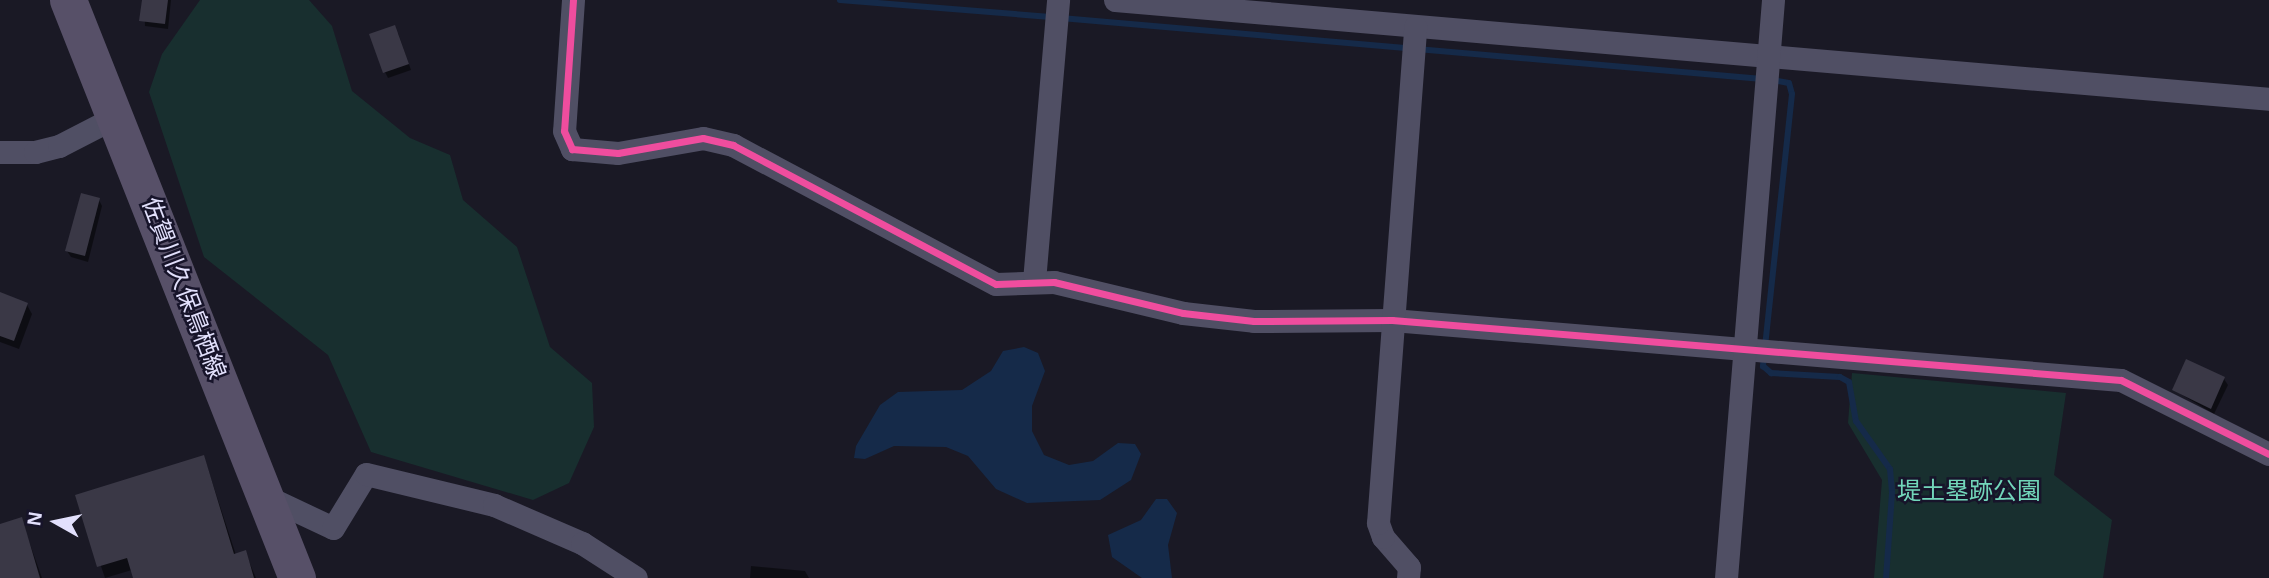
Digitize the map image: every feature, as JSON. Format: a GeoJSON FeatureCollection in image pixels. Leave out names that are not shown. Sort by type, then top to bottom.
{"type":"FeatureCollection","features":[{"type":"Feature","properties":{"kind":"main road","name":"佐賀川久保鳥栖線"},"geometry":{"type":"LineString","coordinates":[[68,0],[117,116],[297,578]]}},
{"type":"Feature","properties":{"kind":"street"},"geometry":{"type":"LineString","coordinates":[[573,0],[564,131],[572,149],[618,153],[703,138],[733,145],[996,284],[1012,287],[1034,281],[1220,318],[1392,320],[2121,380],[2269,454]]}},
{"type":"Feature","properties":{"kind":"street"},"geometry":{"type":"LineString","coordinates":[[1034,281],[1058,0]]}},
{"type":"Feature","properties":{"kind":"street"},"geometry":{"type":"LineString","coordinates":[[1115,0],[1262,6],[1415,26],[2269,99]]}},
{"type":"Feature","properties":{"kind":"street"},"geometry":{"type":"LineString","coordinates":[[1726,578],[1747,349],[1773,0]]}},
{"type":"Feature","properties":{"kind":"street"},"geometry":{"type":"LineString","coordinates":[[1408,578],[1409,567],[1382,537],[1378,523],[1415,26]]}},
{"type":"Feature","properties":{"kind":"street"},"geometry":{"type":"LineString","coordinates":[[0,152],[35,152],[59,146],[117,116]]}},
{"type":"Feature","properties":{"kind":"street"},"geometry":{"type":"LineString","coordinates":[[265,496],[333,528],[366,474],[494,505],[582,542],[636,578]]}},
{"type":"Feature","properties":{"kind":"green space"},"geometry":{"type":"Polygon","coordinates":[[[200,0],[309,0],[332,26],[352,91],[410,138],[450,155],[463,200],[517,247],[550,347],[592,383],[594,427],[569,483],[533,500],[371,452],[328,355],[204,257],[149,92],[162,54],[200,0]]]}},
{"type":"Feature","properties":{"kind":"green space","name":"堤土塁跡公園"},"geometry":{"type":"Polygon","coordinates":[[[1852,373],[2066,393],[2054,475],[2112,520],[2103,578],[1874,578],[1882,480],[1848,423],[1852,373]]]}},
{"type":"Feature","properties":{"kind":"water"},"geometry":{"type":"Polygon","coordinates":[[[1024,347],[1038,353],[1045,371],[1032,406],[1032,431],[1044,455],[1069,465],[1093,461],[1118,443],[1135,444],[1141,454],[1131,480],[1100,500],[1027,503],[996,489],[968,456],[946,447],[894,446],[865,459],[854,458],[856,446],[880,405],[898,392],[962,390],[991,371],[1003,351],[1024,347]]]}},
{"type":"Feature","properties":{"kind":"water"},"geometry":{"type":"Polygon","coordinates":[[[1156,499],[1167,499],[1177,513],[1168,545],[1172,578],[1142,578],[1112,557],[1108,535],[1141,520],[1156,499]]]}},
{"type":"Feature","properties":{"kind":"building"},"geometry":{"type":"Polygon","coordinates":[[[142,0],[168,0],[165,24],[139,21],[142,0]]]}},
{"type":"Feature","properties":{"kind":"building"},"geometry":{"type":"Polygon","coordinates":[[[395,25],[409,64],[383,73],[369,34],[395,25]]]}},
{"type":"Feature","properties":{"kind":"building"},"geometry":{"type":"Polygon","coordinates":[[[81,193],[100,198],[85,256],[65,251],[81,193]]]}},
{"type":"Feature","properties":{"kind":"building"},"geometry":{"type":"Polygon","coordinates":[[[0,292],[28,303],[14,341],[0,336],[0,292]]]}},
{"type":"Feature","properties":{"kind":"building"},"geometry":{"type":"Polygon","coordinates":[[[2186,359],[2225,377],[2211,409],[2172,390],[2186,359]]]}},
{"type":"Feature","properties":{"kind":"building"},"geometry":{"type":"Polygon","coordinates":[[[204,455],[234,554],[246,550],[254,578],[133,578],[127,558],[97,567],[75,495],[204,455]]]}},
{"type":"Feature","properties":{"kind":"building"},"geometry":{"type":"Polygon","coordinates":[[[22,517],[40,578],[0,578],[0,524],[22,517]]]}},
{"type":"Feature","properties":{"kind":"waterway"},"geometry":{"type":"LineString","coordinates":[[840,0],[1050,17]]}},
{"type":"Feature","properties":{"kind":"waterway"},"geometry":{"type":"LineString","coordinates":[[1061,18],[1762,79]]}},
{"type":"Feature","properties":{"kind":"waterway"},"geometry":{"type":"LineString","coordinates":[[1773,80],[1789,83],[1792,94],[1763,366],[1771,373],[1840,377],[1849,382],[1856,421],[1890,469],[1892,493],[1886,578]]}},
{"type":"Feature","properties":{"kind":"cycle path"},"geometry":{"type":"LineString","coordinates":[[573,0],[564,131],[572,149],[618,153],[703,138],[733,145],[996,284],[1054,282],[1183,313],[1254,321],[1392,320],[2121,380],[2269,454]]}}]}
